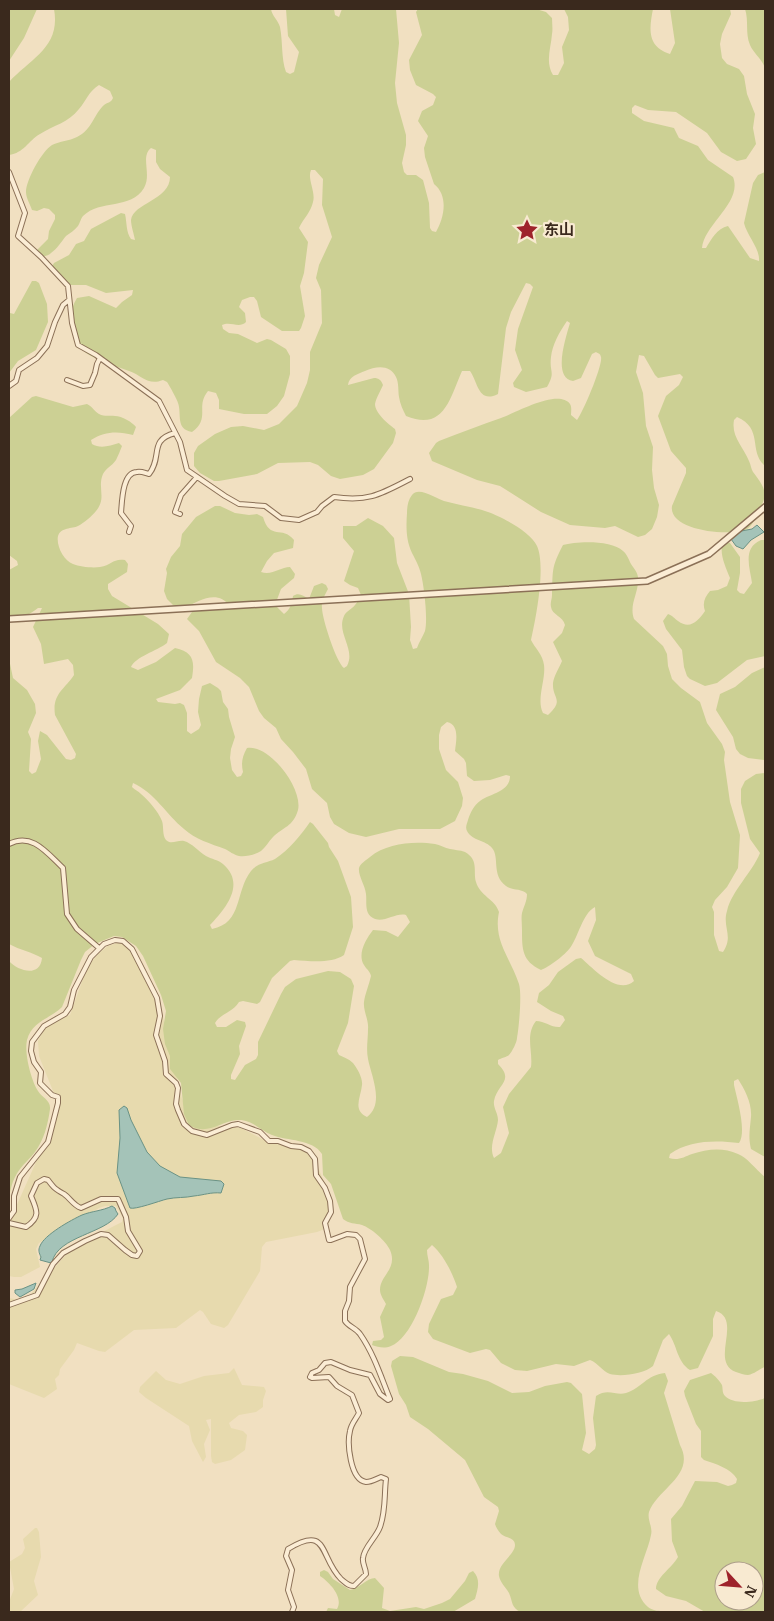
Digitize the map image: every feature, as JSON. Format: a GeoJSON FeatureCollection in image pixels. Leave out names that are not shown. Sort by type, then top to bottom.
{"type":"FeatureCollection","features":[{"type":"Feature","properties":{"kind":"street"},"geometry":{"type":"LineString","coordinates":[[9,172],[25,213],[18,236],[68,286],[72,323],[78,345],[100,358],[159,401],[180,442],[187,470],[196,478],[239,504],[265,506],[281,518],[299,520],[318,512],[322,506],[334,497],[353,499],[379,495],[410,479]]}},
{"type":"Feature","properties":{"kind":"street"},"geometry":{"type":"LineString","coordinates":[[9,386],[16,381],[19,370],[38,358],[47,346],[63,305],[69,300]]}},
{"type":"Feature","properties":{"kind":"street"},"geometry":{"type":"LineString","coordinates":[[67,380],[83,386],[90,385],[96,374],[100,358]]}},
{"type":"Feature","properties":{"kind":"street"},"geometry":{"type":"LineString","coordinates":[[129,532],[131,526],[121,513],[122,487],[131,473],[136,471],[149,474],[153,469],[159,441],[164,436],[175,433]]}},
{"type":"Feature","properties":{"kind":"street"},"geometry":{"type":"LineString","coordinates":[[180,514],[175,512],[182,495],[196,478]]}},
{"type":"Feature","properties":{"kind":"street"},"geometry":{"type":"LineString","coordinates":[[9,619],[647,581],[709,554],[765,506]]}},
{"type":"Feature","properties":{"kind":"street"},"geometry":{"type":"LineString","coordinates":[[9,844],[18,839],[34,842],[63,868],[67,914],[77,929],[99,948]]}},
{"type":"Feature","properties":{"kind":"street"},"geometry":{"type":"LineString","coordinates":[[9,1218],[14,1211],[14,1196],[20,1177],[48,1142],[58,1100],[58,1097],[52,1095],[40,1083],[41,1072],[32,1056],[31,1046],[41,1028],[65,1014],[85,966],[99,948],[110,941],[124,941],[132,949],[160,1008],[160,1022],[156,1035],[165,1061],[166,1074],[173,1079],[178,1088],[176,1104],[184,1124],[192,1131],[207,1135],[238,1124],[260,1132],[269,1141],[278,1141],[309,1151],[315,1159],[316,1174],[328,1193],[331,1212],[326,1223],[329,1240],[347,1234],[356,1235],[360,1239],[365,1259],[350,1287],[349,1301],[344,1316],[345,1321],[359,1332],[382,1373],[384,1388],[390,1399],[388,1400],[380,1394],[370,1375],[345,1368],[337,1363],[325,1363],[312,1373],[310,1377],[329,1378],[337,1386],[352,1395],[359,1413],[350,1430],[349,1456],[357,1477],[364,1482],[372,1482],[381,1477],[386,1479],[384,1512],[377,1534],[362,1560],[366,1574],[354,1586],[346,1584],[337,1574],[328,1561],[322,1544],[319,1541],[309,1540],[288,1550],[286,1556],[292,1570],[288,1590],[294,1606],[292,1612]]}},
{"type":"Feature","properties":{"kind":"street"},"geometry":{"type":"LineString","coordinates":[[9,1223],[26,1227],[34,1222],[36,1214],[31,1196],[37,1183],[44,1179],[48,1180],[55,1190],[65,1195],[81,1208],[101,1199],[118,1199],[126,1216],[128,1231],[140,1251],[137,1256],[132,1255],[105,1234],[85,1241],[68,1249],[52,1264],[38,1295],[9,1305]]}},
{"type":"Feature","properties":{"kind":"shaded area"},"geometry":{"type":"Polygon","coordinates":[[[120,942],[128,946],[134,954],[160,1004],[182,1099],[198,1124],[241,1128],[268,1142],[308,1151],[313,1156],[326,1186],[330,1221],[327,1228],[317,1232],[266,1242],[262,1247],[260,1271],[228,1325],[224,1328],[211,1324],[200,1310],[176,1328],[134,1330],[105,1352],[77,1343],[55,1379],[57,1389],[44,1398],[9,1384],[9,1298],[20,1300],[30,1295],[72,1248],[122,1222],[123,1218],[116,1206],[99,1208],[39,1243],[36,1249],[40,1267],[21,1277],[9,1276],[9,1217],[15,1209],[50,1131],[56,1112],[55,1096],[39,1056],[38,1041],[46,1025],[70,1015],[84,976],[92,961],[108,946],[120,942]]]}},
{"type":"Feature","properties":{"kind":"shaded area"},"geometry":{"type":"Polygon","coordinates":[[[234,1368],[242,1385],[264,1387],[266,1391],[263,1407],[256,1412],[239,1415],[229,1423],[231,1428],[243,1431],[247,1435],[245,1450],[231,1460],[215,1464],[212,1462],[211,1456],[211,1419],[206,1420],[210,1430],[204,1444],[206,1457],[203,1462],[192,1441],[189,1426],[146,1398],[139,1392],[140,1387],[156,1371],[166,1380],[180,1384],[204,1376],[229,1373],[234,1368]]]}},
{"type":"Feature","properties":{"kind":"shaded area"},"geometry":{"type":"Polygon","coordinates":[[[35,1528],[39,1532],[41,1557],[34,1581],[38,1595],[20,1612],[9,1612],[9,1602],[14,1589],[9,1562],[22,1554],[25,1548],[23,1539],[35,1528]]]}},
{"type":"Feature","properties":{"kind":"green space"},"geometry":{"type":"Polygon","coordinates":[[[9,9],[37,9],[24,38],[9,61],[9,9]]]}},
{"type":"Feature","properties":{"kind":"green space"},"geometry":{"type":"Polygon","coordinates":[[[54,9],[271,9],[280,27],[284,67],[286,72],[290,74],[294,72],[299,52],[288,36],[286,9],[334,9],[335,15],[339,17],[342,9],[396,9],[399,43],[395,83],[397,103],[406,135],[402,163],[404,172],[407,175],[416,175],[423,180],[429,203],[430,228],[436,232],[444,207],[442,195],[434,184],[425,157],[424,148],[428,136],[418,121],[422,111],[433,105],[436,97],[416,85],[410,70],[409,60],[422,35],[416,12],[418,9],[536,9],[546,12],[552,18],[549,65],[553,75],[558,75],[564,63],[562,47],[569,30],[568,17],[564,9],[653,9],[651,36],[653,42],[657,47],[670,54],[675,43],[670,9],[730,9],[731,14],[722,34],[720,44],[722,58],[727,64],[739,69],[744,76],[747,94],[755,114],[753,128],[756,144],[746,159],[737,161],[721,152],[707,133],[676,112],[648,110],[635,105],[632,108],[632,113],[644,121],[674,128],[679,138],[698,146],[708,160],[733,177],[735,186],[733,195],[709,230],[702,248],[706,248],[718,232],[728,226],[750,258],[759,261],[758,251],[744,223],[753,183],[758,175],[765,172],[765,466],[757,454],[750,428],[737,417],[734,420],[736,436],[750,462],[752,471],[762,485],[765,495],[752,524],[747,529],[739,531],[715,532],[690,526],[680,521],[673,514],[672,506],[686,473],[686,468],[671,451],[658,416],[666,396],[679,385],[683,377],[680,374],[658,378],[644,356],[639,355],[636,372],[643,393],[646,426],[653,447],[652,470],[654,488],[659,505],[652,529],[645,535],[638,537],[615,526],[605,528],[570,525],[541,512],[500,486],[477,480],[432,461],[429,453],[439,441],[536,403],[546,400],[564,400],[571,405],[571,415],[577,420],[580,415],[596,378],[601,357],[596,352],[592,354],[581,378],[573,381],[567,378],[563,373],[562,356],[570,323],[567,321],[553,348],[552,375],[547,387],[526,392],[514,387],[513,383],[522,370],[515,350],[518,329],[533,287],[526,283],[511,312],[506,328],[498,394],[486,396],[482,394],[470,371],[462,371],[444,410],[429,420],[419,420],[406,416],[399,400],[397,379],[390,370],[382,367],[374,368],[357,374],[350,379],[348,385],[374,378],[381,381],[383,385],[375,404],[377,411],[395,429],[396,433],[393,443],[374,469],[363,475],[340,479],[331,476],[318,465],[310,462],[278,463],[257,474],[219,481],[214,481],[200,473],[194,466],[194,453],[198,446],[215,434],[231,427],[243,426],[264,430],[279,424],[297,406],[307,383],[310,370],[310,352],[322,323],[321,290],[316,278],[319,265],[332,237],[322,205],[323,179],[315,170],[311,170],[310,177],[314,198],[311,209],[299,228],[308,242],[304,273],[300,286],[305,316],[299,331],[282,331],[261,317],[257,301],[254,297],[242,300],[239,307],[245,313],[246,322],[241,325],[222,325],[223,329],[229,333],[238,334],[257,343],[267,339],[271,340],[286,349],[290,356],[290,374],[284,396],[277,406],[267,414],[244,414],[219,409],[219,400],[216,393],[208,391],[204,397],[201,422],[198,427],[192,432],[183,428],[178,402],[167,382],[163,380],[153,382],[146,380],[134,373],[91,356],[83,350],[72,335],[71,313],[77,298],[89,296],[116,308],[132,295],[133,290],[106,293],[86,285],[71,285],[50,270],[54,263],[69,255],[76,244],[84,241],[91,229],[121,213],[125,214],[129,236],[135,240],[131,222],[133,214],[164,191],[170,177],[160,169],[156,162],[156,150],[151,148],[146,156],[146,183],[138,195],[123,202],[90,211],[82,217],[79,225],[49,255],[40,257],[36,251],[48,239],[49,231],[55,219],[55,215],[49,209],[32,210],[27,199],[27,187],[39,159],[52,145],[82,134],[104,105],[113,98],[110,91],[99,85],[70,118],[40,134],[18,152],[9,155],[9,82],[49,42],[55,22],[54,9]]]}},
{"type":"Feature","properties":{"kind":"green space"},"geometry":{"type":"Polygon","coordinates":[[[745,9],[765,9],[765,68],[750,45],[745,9]]]}},
{"type":"Feature","properties":{"kind":"green space"},"geometry":{"type":"Polygon","coordinates":[[[32,281],[39,283],[47,304],[48,322],[36,350],[18,361],[9,373],[9,304],[10,313],[14,314],[32,281]]]}},
{"type":"Feature","properties":{"kind":"green space"},"geometry":{"type":"Polygon","coordinates":[[[36,396],[73,407],[87,404],[99,414],[121,417],[136,427],[133,435],[112,433],[101,435],[91,440],[92,444],[102,447],[119,443],[122,446],[116,460],[106,470],[101,479],[101,502],[96,511],[80,525],[62,531],[58,536],[59,548],[70,562],[76,565],[100,567],[118,560],[125,560],[128,564],[127,572],[108,584],[108,589],[112,596],[158,624],[169,634],[167,643],[137,660],[131,667],[138,670],[156,662],[175,648],[186,652],[193,662],[192,678],[180,690],[156,699],[158,702],[180,703],[184,705],[187,713],[187,731],[191,734],[199,729],[201,725],[198,712],[202,686],[210,683],[218,688],[221,691],[223,702],[228,709],[235,737],[230,758],[232,770],[237,777],[241,776],[243,772],[242,760],[247,748],[256,749],[275,760],[290,780],[295,791],[298,810],[293,820],[273,837],[261,851],[253,855],[241,856],[188,833],[148,792],[133,783],[132,787],[153,806],[158,814],[162,821],[166,840],[170,842],[187,842],[206,856],[221,863],[230,872],[233,880],[231,896],[222,911],[210,925],[212,929],[222,926],[234,913],[246,879],[253,868],[275,859],[285,851],[310,822],[328,843],[338,861],[351,897],[353,927],[344,955],[326,961],[290,961],[272,978],[260,1002],[257,1004],[239,1002],[215,1023],[217,1027],[226,1027],[237,1020],[245,1022],[246,1026],[239,1046],[240,1054],[231,1079],[235,1080],[245,1065],[256,1059],[258,1055],[258,1042],[285,987],[296,979],[328,971],[340,972],[351,979],[354,986],[348,1023],[337,1051],[339,1055],[353,1063],[362,1079],[358,1103],[360,1111],[367,1117],[375,1105],[376,1097],[367,1055],[368,1026],[364,1005],[371,976],[362,961],[362,951],[365,942],[373,930],[386,931],[398,937],[410,922],[406,915],[398,915],[381,920],[370,916],[367,910],[365,891],[359,868],[363,862],[377,852],[401,844],[435,844],[448,849],[463,851],[474,862],[475,878],[478,887],[499,912],[498,932],[500,940],[520,989],[519,1026],[516,1042],[509,1055],[498,1060],[505,1079],[494,1101],[498,1120],[492,1144],[494,1158],[501,1153],[509,1133],[503,1107],[509,1094],[531,1067],[530,1037],[533,1026],[536,1021],[560,1027],[565,1020],[563,1016],[537,1002],[539,993],[549,985],[558,972],[576,959],[581,958],[599,974],[613,983],[628,985],[634,981],[631,974],[595,956],[588,941],[596,920],[595,907],[587,915],[570,948],[561,957],[541,970],[530,963],[524,954],[522,943],[522,915],[527,894],[523,891],[509,888],[501,882],[492,848],[472,837],[466,828],[472,809],[484,798],[499,792],[507,786],[510,776],[506,775],[490,780],[474,781],[467,776],[466,763],[455,751],[456,730],[454,726],[447,722],[441,727],[439,749],[446,770],[458,782],[463,798],[462,806],[455,821],[440,829],[399,829],[366,837],[349,833],[334,824],[330,817],[327,803],[312,789],[306,769],[281,739],[276,728],[259,711],[249,687],[240,678],[216,662],[199,631],[187,619],[192,612],[200,609],[230,606],[225,601],[214,597],[184,608],[173,605],[167,599],[164,591],[166,569],[171,557],[180,546],[182,534],[196,517],[215,506],[220,506],[235,513],[257,514],[263,517],[269,529],[285,533],[294,540],[293,548],[274,553],[261,572],[269,573],[290,567],[295,574],[294,578],[281,589],[275,605],[284,614],[290,606],[293,596],[299,594],[309,599],[314,586],[322,583],[326,585],[328,589],[322,603],[323,613],[334,649],[344,668],[349,660],[349,653],[342,629],[342,622],[345,614],[356,604],[361,595],[358,588],[344,581],[354,551],[343,538],[343,526],[356,526],[368,518],[383,526],[394,538],[397,563],[409,594],[410,640],[413,649],[417,648],[425,631],[426,619],[421,574],[410,548],[407,533],[407,508],[412,495],[423,492],[444,501],[488,512],[523,530],[534,541],[540,555],[540,579],[531,640],[543,661],[544,671],[540,702],[543,713],[548,715],[556,706],[557,702],[553,683],[562,661],[553,642],[562,633],[565,625],[553,612],[551,606],[553,569],[556,559],[563,545],[585,542],[603,543],[618,547],[626,554],[638,576],[638,586],[633,604],[634,619],[663,646],[667,654],[672,679],[700,702],[707,723],[722,744],[725,752],[724,760],[730,802],[740,835],[738,868],[712,907],[714,912],[714,935],[719,951],[723,952],[728,941],[727,911],[733,896],[760,853],[750,839],[741,803],[741,789],[745,781],[756,774],[765,773],[765,1157],[751,1149],[749,1137],[750,1107],[738,1079],[734,1081],[734,1085],[742,1124],[739,1143],[703,1142],[677,1149],[670,1154],[669,1158],[678,1159],[709,1150],[727,1150],[742,1156],[765,1177],[765,1367],[748,1375],[736,1372],[728,1367],[725,1360],[727,1323],[724,1316],[716,1311],[713,1319],[713,1336],[698,1368],[690,1370],[682,1363],[669,1334],[663,1340],[653,1366],[638,1373],[626,1375],[610,1374],[590,1360],[574,1366],[556,1364],[527,1371],[515,1370],[501,1363],[490,1350],[486,1349],[470,1353],[433,1339],[428,1332],[429,1324],[441,1299],[453,1295],[457,1287],[447,1265],[432,1245],[427,1250],[429,1274],[423,1298],[413,1323],[399,1341],[391,1346],[383,1348],[372,1345],[373,1341],[381,1340],[384,1337],[380,1317],[386,1304],[380,1290],[392,1262],[388,1246],[370,1229],[343,1219],[331,1184],[323,1175],[322,1154],[318,1149],[306,1143],[272,1135],[242,1120],[231,1121],[207,1129],[195,1128],[189,1125],[184,1114],[181,1083],[170,1069],[170,1056],[165,1044],[163,1029],[166,1011],[161,995],[143,956],[136,946],[122,937],[114,936],[95,944],[85,952],[62,1007],[37,1024],[29,1034],[26,1045],[27,1059],[35,1086],[48,1101],[50,1109],[47,1126],[41,1142],[15,1177],[10,1191],[9,1205],[9,961],[18,968],[28,971],[37,968],[42,958],[9,944],[9,659],[13,678],[27,690],[35,704],[36,713],[28,732],[31,739],[29,771],[32,774],[36,772],[41,759],[38,741],[40,731],[47,735],[66,759],[71,760],[75,758],[76,754],[55,715],[55,702],[74,675],[73,665],[68,659],[44,664],[41,644],[33,627],[42,608],[38,608],[28,615],[9,618],[9,570],[18,565],[17,561],[9,555],[9,418],[32,397],[36,396]]]}},
{"type":"Feature","properties":{"kind":"green space"},"geometry":{"type":"Polygon","coordinates":[[[761,540],[765,540],[765,656],[747,660],[717,683],[705,686],[687,676],[682,650],[666,629],[663,621],[668,614],[682,624],[693,623],[705,611],[704,600],[710,591],[727,586],[730,578],[722,553],[722,545],[726,542],[730,543],[740,557],[737,590],[744,594],[752,583],[749,553],[751,548],[761,540]]]}},
{"type":"Feature","properties":{"kind":"green space"},"geometry":{"type":"Polygon","coordinates":[[[765,667],[764,760],[748,758],[740,754],[736,749],[733,737],[716,710],[720,694],[735,687],[752,673],[765,667]]]}},
{"type":"Feature","properties":{"kind":"green space"},"geometry":{"type":"Polygon","coordinates":[[[400,1356],[413,1357],[449,1372],[488,1381],[512,1393],[529,1392],[545,1386],[571,1383],[582,1394],[586,1433],[582,1450],[589,1454],[595,1449],[596,1445],[593,1418],[596,1396],[608,1392],[626,1393],[653,1376],[665,1373],[668,1381],[664,1393],[684,1456],[683,1465],[680,1473],[654,1503],[649,1512],[651,1532],[638,1582],[642,1599],[648,1607],[658,1611],[677,1612],[521,1612],[515,1609],[509,1593],[502,1583],[499,1572],[514,1549],[515,1542],[501,1534],[497,1529],[495,1524],[499,1511],[498,1507],[484,1497],[465,1460],[428,1429],[410,1417],[406,1405],[399,1394],[391,1366],[392,1361],[400,1356]]]}},
{"type":"Feature","properties":{"kind":"green space"},"geometry":{"type":"Polygon","coordinates":[[[711,1373],[721,1383],[723,1394],[729,1399],[745,1402],[765,1398],[765,1612],[705,1612],[686,1601],[666,1596],[656,1589],[661,1577],[678,1557],[672,1541],[671,1519],[682,1506],[695,1481],[717,1482],[728,1486],[736,1483],[737,1479],[727,1469],[701,1457],[701,1431],[696,1424],[684,1391],[690,1380],[711,1373]]]}},
{"type":"Feature","properties":{"kind":"green space"},"geometry":{"type":"Polygon","coordinates":[[[324,1570],[333,1579],[350,1590],[375,1578],[384,1588],[382,1608],[390,1611],[416,1607],[424,1609],[442,1603],[450,1599],[469,1573],[473,1571],[477,1577],[478,1588],[475,1599],[453,1612],[326,1612],[328,1608],[337,1609],[339,1600],[331,1586],[320,1576],[320,1572],[324,1570]]]}},
{"type":"Feature","properties":{"kind":"water"},"geometry":{"type":"Polygon","coordinates":[[[757,525],[764,532],[751,540],[743,549],[736,546],[731,539],[736,532],[752,529],[757,525]]]}},
{"type":"Feature","properties":{"kind":"water"},"geometry":{"type":"Polygon","coordinates":[[[124,1106],[127,1108],[147,1152],[160,1166],[180,1177],[221,1181],[224,1184],[221,1193],[170,1198],[142,1207],[130,1208],[117,1173],[120,1138],[119,1110],[124,1106]]]}},
{"type":"Feature","properties":{"kind":"water"},"geometry":{"type":"Polygon","coordinates":[[[112,1206],[118,1214],[112,1221],[63,1246],[56,1253],[51,1263],[40,1260],[40,1246],[52,1233],[82,1215],[112,1206]]]}},
{"type":"Feature","properties":{"kind":"water"},"geometry":{"type":"Polygon","coordinates":[[[36,1283],[34,1289],[20,1297],[15,1293],[15,1290],[36,1283]]]}},
{"type":"Feature","properties":{"kind":"place","name":"东山"},"geometry":{"type":"Point","coordinates":[527,230]}}]}
